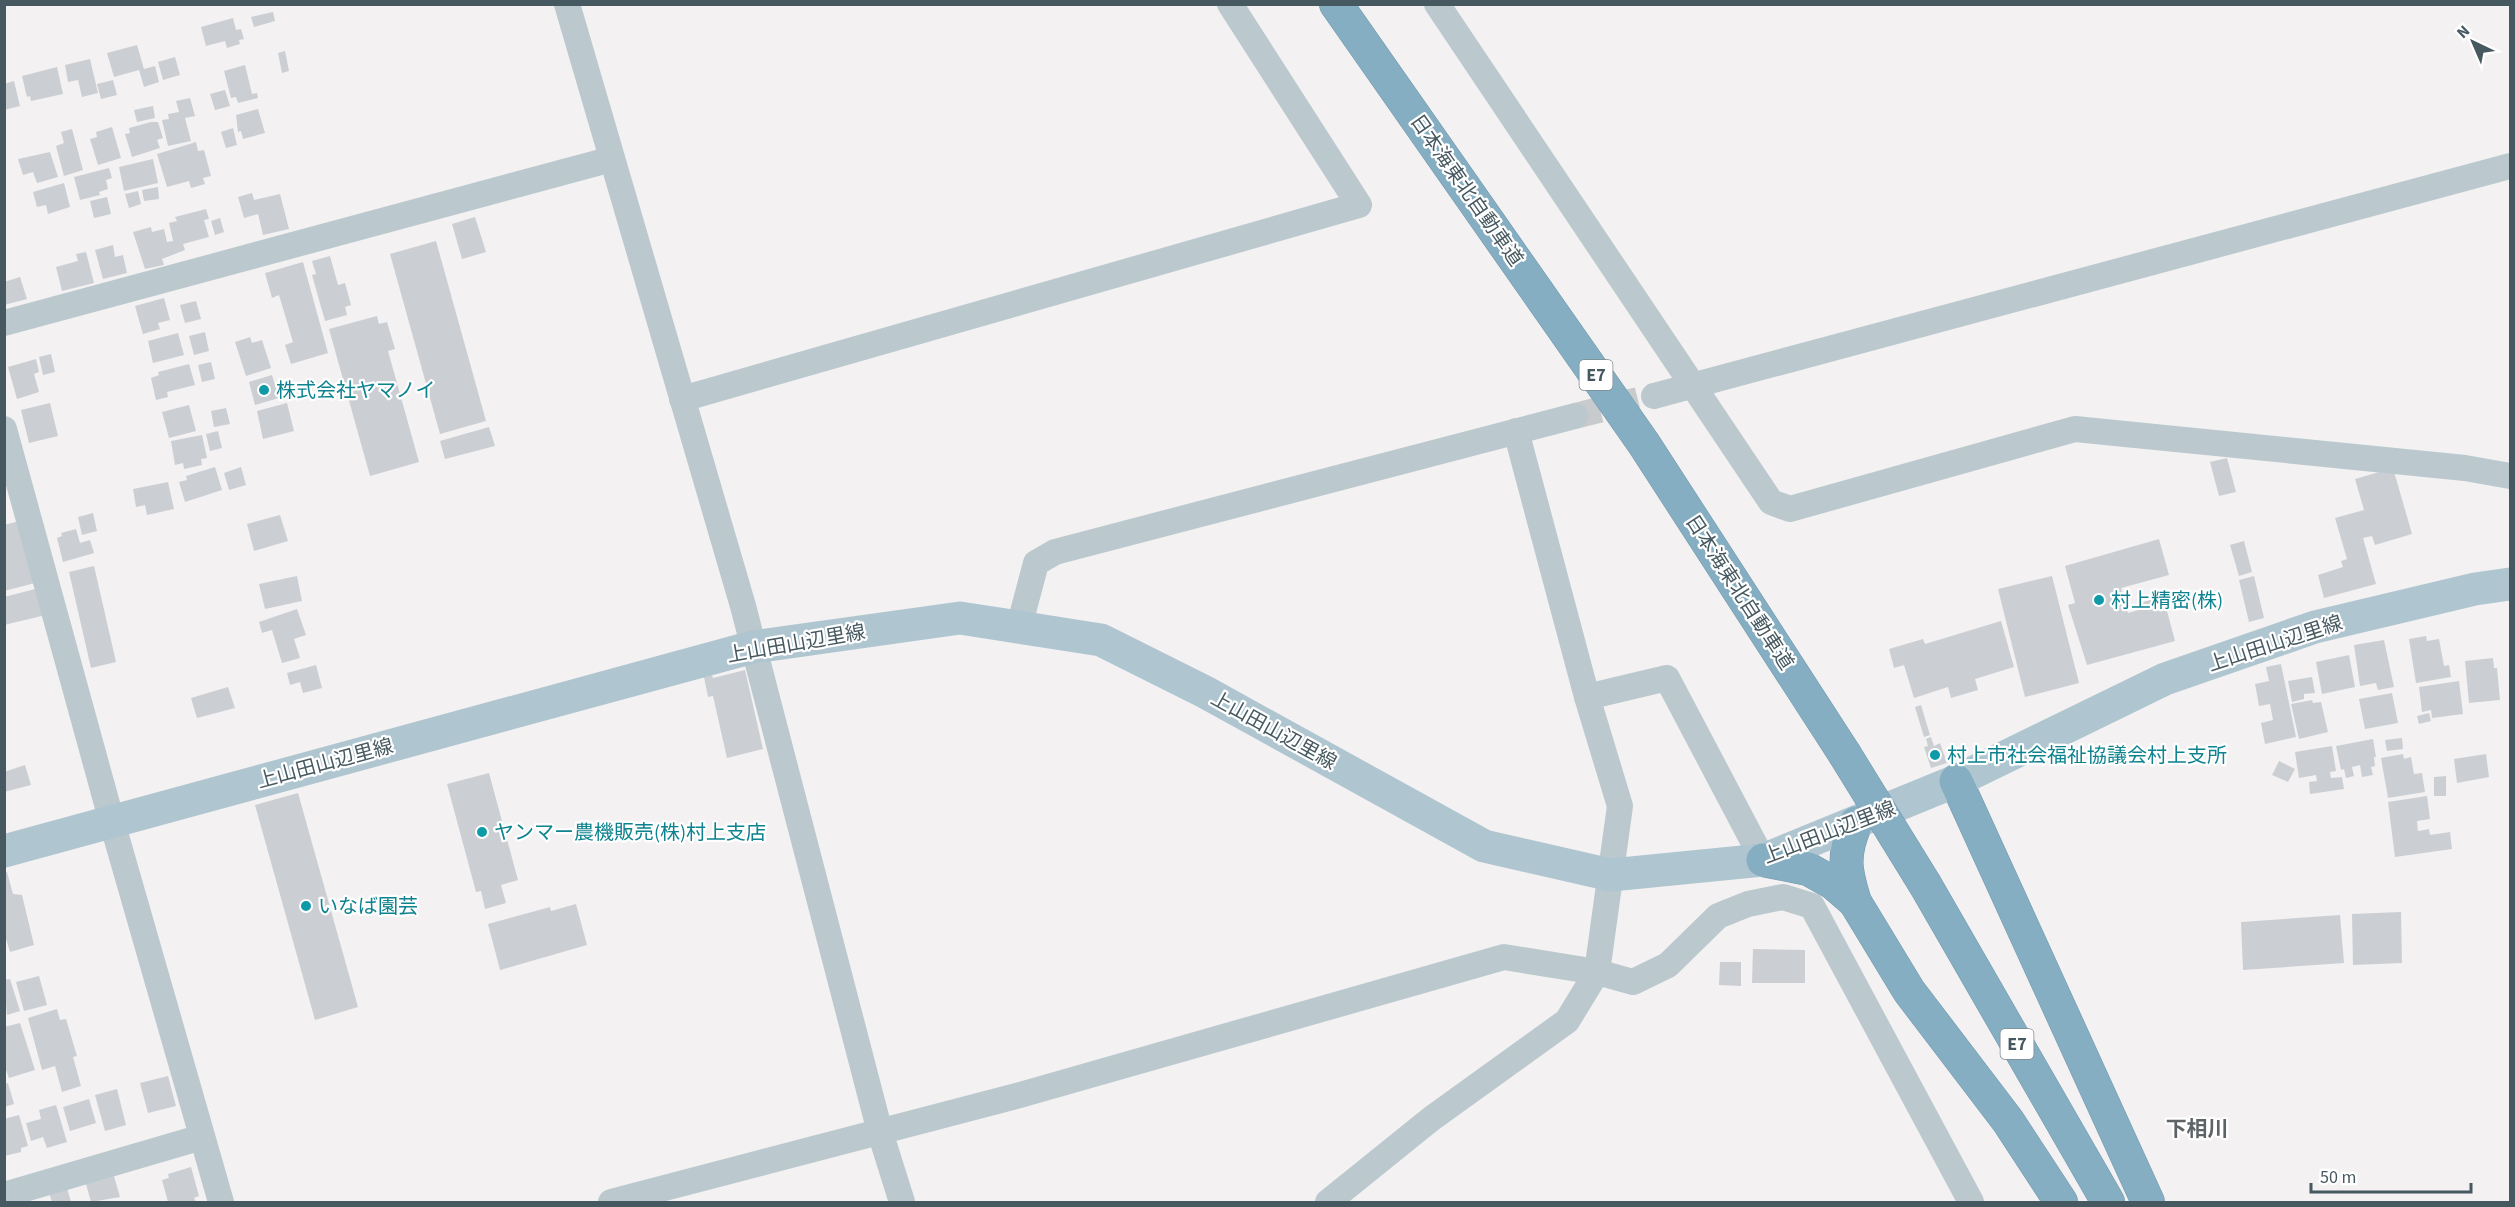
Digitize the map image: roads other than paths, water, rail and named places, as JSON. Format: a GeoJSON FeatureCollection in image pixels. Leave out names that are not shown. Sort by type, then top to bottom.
{"type":"FeatureCollection","features":[{"type":"Feature","properties":{"kind":"highway","name":"日本海東北自動車道"},"geometry":{"type":"LineString","coordinates":[[1336,4],[1644,444],[1844,753],[1926,886],[2108,1203]]}},
{"type":"Feature","properties":{"kind":"highway"},"geometry":{"type":"LineString","coordinates":[[1956,781],[2148,1203]]}},
{"type":"Feature","properties":{"kind":"highway"},"geometry":{"type":"LineString","coordinates":[[1856,823],[1847,844],[1845,873],[1855,903],[1909,992],[2008,1121],[2061,1203]]}},
{"type":"Feature","properties":{"kind":"highway"},"geometry":{"type":"LineString","coordinates":[[1763,860],[1808,869],[1833,883],[1855,903]]}},
{"type":"Feature","properties":{"kind":"main road","name":"上山田山辺里線"},"geometry":{"type":"LineString","coordinates":[[4,851],[753,647],[960,618],[1101,640],[1205,692],[1484,846],[1611,875],[1763,860],[1956,781],[2165,680],[2270,642],[2346,619],[2475,589],[2511,584]]}},
{"type":"Feature","properties":{"kind":"street"},"geometry":{"type":"LineString","coordinates":[[567,4],[753,647],[880,1132],[902,1203]]}},
{"type":"Feature","properties":{"kind":"street"},"geometry":{"type":"LineString","coordinates":[[682,399],[1359,205],[1230,4]]}},
{"type":"Feature","properties":{"kind":"street"},"geometry":{"type":"LineString","coordinates":[[1437,4],[1771,502],[1790,509],[2075,429],[2455,467],[2511,476]]}},
{"type":"Feature","properties":{"kind":"street"},"geometry":{"type":"LineString","coordinates":[[4,323],[612,159]]}},
{"type":"Feature","properties":{"kind":"street"},"geometry":{"type":"LineString","coordinates":[[1654,396],[2511,166]]}},
{"type":"Feature","properties":{"kind":"street"},"geometry":{"type":"LineString","coordinates":[[1019,627],[1036,563],[1055,552],[1575,416]]}},
{"type":"Feature","properties":{"kind":"street"},"geometry":{"type":"LineString","coordinates":[[4,429],[112,822],[221,1203]]}},
{"type":"Feature","properties":{"kind":"street"},"geometry":{"type":"LineString","coordinates":[[1328,1203],[1431,1119],[1567,1021],[1597,972],[1620,806],[1587,697],[1515,431]]}},
{"type":"Feature","properties":{"kind":"street"},"geometry":{"type":"LineString","coordinates":[[1587,697],[1667,678],[1763,860]]}},
{"type":"Feature","properties":{"kind":"street"},"geometry":{"type":"LineString","coordinates":[[611,1203],[880,1132],[1504,957],[1597,972],[1633,982],[1668,964],[1718,916],[1748,904],[1783,897],[1812,906],[1971,1203]]}},
{"type":"Feature","properties":{"kind":"street"},"geometry":{"type":"LineString","coordinates":[[4,1195],[202,1137]]}},
{"type":"Feature","properties":{"kind":"tunnel"},"geometry":{"type":"LineString","coordinates":[[1575,416],[1654,396]]}},
{"type":"Feature","properties":{"kind":"place","name":"株式会社ヤマノイ"},"geometry":{"type":"Point","coordinates":[264,390]}},
{"type":"Feature","properties":{"kind":"place","name":"村上精密(株)"},"geometry":{"type":"Point","coordinates":[2099,600]}},
{"type":"Feature","properties":{"kind":"place","name":"村上市社会福祉協議会村上支所"},"geometry":{"type":"Point","coordinates":[1935,755]}},
{"type":"Feature","properties":{"kind":"place","name":"ヤンマー農機販売(株)村上支店"},"geometry":{"type":"Point","coordinates":[482,832]}},
{"type":"Feature","properties":{"kind":"place","name":"いなば園芸"},"geometry":{"type":"Point","coordinates":[306,906]}},
{"type":"Feature","properties":{"kind":"district","name":"下相川"},"geometry":{"type":"Point","coordinates":[2197,1129]}}]}
